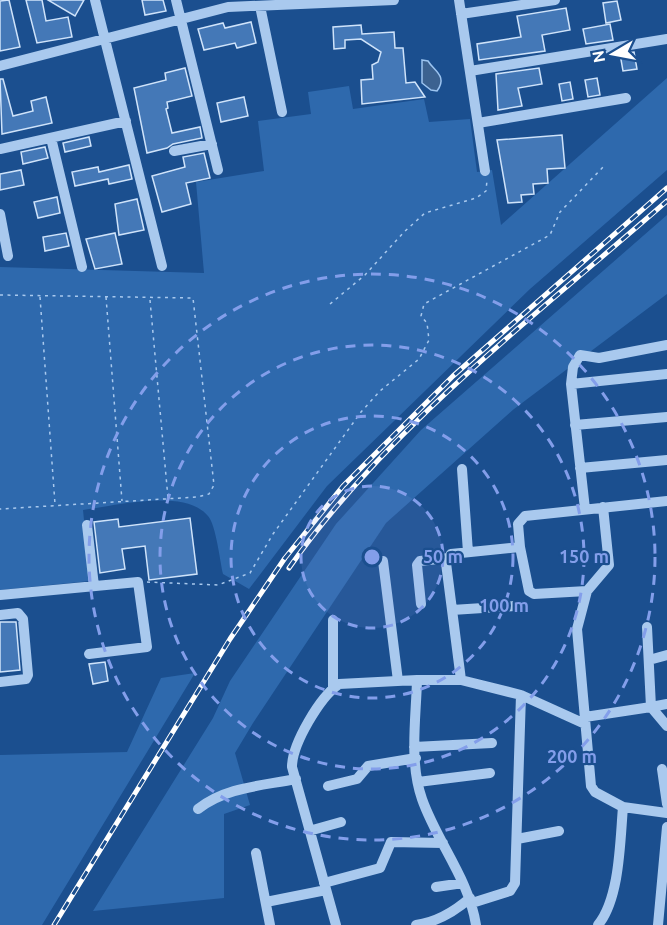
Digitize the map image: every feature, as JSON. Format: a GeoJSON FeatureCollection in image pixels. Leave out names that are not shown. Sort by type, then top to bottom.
{"type":"FeatureCollection","features":[{"type":"Feature","properties":{"kind":"street"},"geometry":{"type":"LineString","coordinates":[[95,0],[162,266]]}},
{"type":"Feature","properties":{"kind":"street"},"geometry":{"type":"LineString","coordinates":[[176,0],[218,170]]}},
{"type":"Feature","properties":{"kind":"street"},"geometry":{"type":"LineString","coordinates":[[0,66],[228,7],[394,0]]}},
{"type":"Feature","properties":{"kind":"street"},"geometry":{"type":"LineString","coordinates":[[459,0],[485,171]]}},
{"type":"Feature","properties":{"kind":"street"},"geometry":{"type":"LineString","coordinates":[[461,14],[555,0]]}},
{"type":"Feature","properties":{"kind":"street"},"geometry":{"type":"LineString","coordinates":[[260,6],[282,112]]}},
{"type":"Feature","properties":{"kind":"street"},"geometry":{"type":"LineString","coordinates":[[470,70],[667,39]]}},
{"type":"Feature","properties":{"kind":"street"},"geometry":{"type":"LineString","coordinates":[[477,123],[626,98]]}},
{"type":"Feature","properties":{"kind":"street"},"geometry":{"type":"LineString","coordinates":[[0,149],[126,121]]}},
{"type":"Feature","properties":{"kind":"street"},"geometry":{"type":"LineString","coordinates":[[51,138],[82,267]]}},
{"type":"Feature","properties":{"kind":"street"},"geometry":{"type":"LineString","coordinates":[[174,151],[212,144]]}},
{"type":"Feature","properties":{"kind":"street"},"geometry":{"type":"LineString","coordinates":[[0,214],[8,256]]}},
{"type":"Feature","properties":{"kind":"street"},"geometry":{"type":"LineString","coordinates":[[585,509],[571,384],[573,367],[580,355],[599,358],[667,345]]}},
{"type":"Feature","properties":{"kind":"street"},"geometry":{"type":"LineString","coordinates":[[571,384],[667,374]]}},
{"type":"Feature","properties":{"kind":"street"},"geometry":{"type":"LineString","coordinates":[[575,425],[667,417]]}},
{"type":"Feature","properties":{"kind":"street"},"geometry":{"type":"LineString","coordinates":[[580,468],[667,460]]}},
{"type":"Feature","properties":{"kind":"street"},"geometry":{"type":"LineString","coordinates":[[462,469],[468,552]]}},
{"type":"Feature","properties":{"kind":"street"},"geometry":{"type":"LineString","coordinates":[[587,591],[534,594],[526,583],[520,546],[518,524],[525,516],[667,501]]}},
{"type":"Feature","properties":{"kind":"street"},"geometry":{"type":"LineString","coordinates":[[603,507],[609,565],[587,591],[577,629],[591,786],[595,792],[623,807],[667,813]]}},
{"type":"Feature","properties":{"kind":"street"},"geometry":{"type":"LineString","coordinates":[[87,525],[94,586]]}},
{"type":"Feature","properties":{"kind":"street"},"geometry":{"type":"LineString","coordinates":[[421,604],[417,565],[420,561],[448,558],[451,554],[520,546]]}},
{"type":"Feature","properties":{"kind":"street"},"geometry":{"type":"LineString","coordinates":[[448,558],[461,680]]}},
{"type":"Feature","properties":{"kind":"street"},"geometry":{"type":"LineString","coordinates":[[383,561],[398,681]]}},
{"type":"Feature","properties":{"kind":"street"},"geometry":{"type":"LineString","coordinates":[[0,595],[138,582],[146,648],[89,654]]}},
{"type":"Feature","properties":{"kind":"street"},"geometry":{"type":"LineString","coordinates":[[452,610],[515,606]]}},
{"type":"Feature","properties":{"kind":"street"},"geometry":{"type":"LineString","coordinates":[[0,615],[18,613],[22,618],[28,675],[26,679],[0,682]]}},
{"type":"Feature","properties":{"kind":"street"},"geometry":{"type":"LineString","coordinates":[[333,621],[333,688]]}},
{"type":"Feature","properties":{"kind":"street"},"geometry":{"type":"LineString","coordinates":[[647,627],[651,707],[667,726]]}},
{"type":"Feature","properties":{"kind":"street"},"geometry":{"type":"LineString","coordinates":[[650,660],[667,656]]}},
{"type":"Feature","properties":{"kind":"street"},"geometry":{"type":"LineString","coordinates":[[417,680],[415,752],[422,799],[471,901],[476,925]]}},
{"type":"Feature","properties":{"kind":"street"},"geometry":{"type":"LineString","coordinates":[[336,925],[292,767],[294,750],[324,697],[333,688],[339,684],[461,680],[521,695],[585,721],[667,704]]}},
{"type":"Feature","properties":{"kind":"street"},"geometry":{"type":"LineString","coordinates":[[416,925],[428,923],[471,901],[514,888],[521,695]]}},
{"type":"Feature","properties":{"kind":"street"},"geometry":{"type":"LineString","coordinates":[[328,786],[357,779],[368,766],[415,752],[492,743]]}},
{"type":"Feature","properties":{"kind":"street"},"geometry":{"type":"LineString","coordinates":[[662,769],[667,804]]}},
{"type":"Feature","properties":{"kind":"street"},"geometry":{"type":"LineString","coordinates":[[418,782],[490,773]]}},
{"type":"Feature","properties":{"kind":"street"},"geometry":{"type":"LineString","coordinates":[[198,809],[213,797],[227,792],[296,780]]}},
{"type":"Feature","properties":{"kind":"street"},"geometry":{"type":"LineString","coordinates":[[598,925],[604,917],[616,878],[623,807]]}},
{"type":"Feature","properties":{"kind":"street"},"geometry":{"type":"LineString","coordinates":[[309,831],[341,822]]}},
{"type":"Feature","properties":{"kind":"street"},"geometry":{"type":"LineString","coordinates":[[658,925],[667,827]]}},
{"type":"Feature","properties":{"kind":"street"},"geometry":{"type":"LineString","coordinates":[[517,839],[559,831]]}},
{"type":"Feature","properties":{"kind":"street"},"geometry":{"type":"LineString","coordinates":[[266,902],[325,887],[380,868],[391,842],[444,843]]}},
{"type":"Feature","properties":{"kind":"street"},"geometry":{"type":"LineString","coordinates":[[256,853],[270,925]]}},
{"type":"Feature","properties":{"kind":"street"},"geometry":{"type":"LineString","coordinates":[[436,887],[463,883]]}},
{"type":"Feature","properties":{"kind":"path"},"geometry":{"type":"LineString","coordinates":[[138,582],[218,585],[249,573],[273,534],[361,412],[380,391],[419,359],[429,340],[427,323],[421,316],[424,304],[550,235],[560,212],[605,165]]}},
{"type":"Feature","properties":{"kind":"path"},"geometry":{"type":"LineString","coordinates":[[330,304],[365,274],[404,231],[425,213],[476,198],[486,192],[488,184],[485,171]]}},
{"type":"Feature","properties":{"kind":"path"},"geometry":{"type":"LineString","coordinates":[[0,295],[193,298],[214,485],[209,494],[168,499],[0,509]]}},
{"type":"Feature","properties":{"kind":"path"},"geometry":{"type":"LineString","coordinates":[[40,296],[55,505]]}},
{"type":"Feature","properties":{"kind":"path"},"geometry":{"type":"LineString","coordinates":[[106,297],[122,501]]}},
{"type":"Feature","properties":{"kind":"path"},"geometry":{"type":"LineString","coordinates":[[150,298],[168,499]]}},
{"type":"Feature","properties":{"kind":"shaded area"},"geometry":{"type":"Polygon","coordinates":[[[422,60],[428,61],[441,78],[437,91],[431,90],[422,83],[422,60]]]}},
{"type":"Feature","properties":{"kind":"shaded area"},"geometry":{"type":"Polygon","coordinates":[[[667,78],[667,170],[530,289],[327,486],[249,589],[223,574],[215,535],[208,516],[197,508],[183,503],[149,501],[83,510],[90,581],[0,590],[0,267],[204,273],[196,182],[264,171],[258,121],[311,114],[308,92],[349,86],[353,109],[424,99],[429,122],[470,119],[477,172],[492,170],[501,225],[667,78]]]}},
{"type":"Feature","properties":{"kind":"shaded area"},"geometry":{"type":"Polygon","coordinates":[[[667,215],[667,294],[514,409],[386,523],[253,723],[235,753],[250,805],[224,814],[224,898],[93,911],[213,718],[230,681],[336,524],[421,430],[667,215]]]}},
{"type":"Feature","properties":{"kind":"shaded area"},"geometry":{"type":"Polygon","coordinates":[[[195,673],[42,925],[0,925],[0,755],[127,752],[161,678],[195,673]]]}},
{"type":"Feature","properties":{"kind":"building"},"geometry":{"type":"Polygon","coordinates":[[[9,0],[20,47],[0,51],[0,1],[9,0]]]}},
{"type":"Feature","properties":{"kind":"building"},"geometry":{"type":"Polygon","coordinates":[[[26,0],[42,0],[46,21],[68,17],[72,37],[37,43],[26,0]]]}},
{"type":"Feature","properties":{"kind":"building"},"geometry":{"type":"Polygon","coordinates":[[[48,0],[84,0],[75,16],[48,0]]]}},
{"type":"Feature","properties":{"kind":"building"},"geometry":{"type":"Polygon","coordinates":[[[142,0],[163,0],[166,11],[145,15],[142,0]]]}},
{"type":"Feature","properties":{"kind":"building"},"geometry":{"type":"Polygon","coordinates":[[[617,1],[621,20],[606,23],[603,3],[617,1]]]}},
{"type":"Feature","properties":{"kind":"building"},"geometry":{"type":"Polygon","coordinates":[[[566,8],[570,30],[542,35],[545,51],[479,60],[477,44],[521,37],[517,16],[566,8]]]}},
{"type":"Feature","properties":{"kind":"building"},"geometry":{"type":"Polygon","coordinates":[[[251,22],[256,43],[237,48],[235,43],[204,50],[198,29],[223,23],[225,28],[251,22]]]}},
{"type":"Feature","properties":{"kind":"building"},"geometry":{"type":"Polygon","coordinates":[[[610,24],[613,40],[586,44],[583,29],[610,24]]]}},
{"type":"Feature","properties":{"kind":"building"},"geometry":{"type":"Polygon","coordinates":[[[361,25],[362,34],[394,32],[395,48],[403,48],[406,83],[415,82],[425,97],[362,104],[361,80],[373,79],[372,65],[378,62],[381,52],[361,39],[345,40],[345,48],[334,49],[333,27],[361,25]]]}},
{"type":"Feature","properties":{"kind":"building"},"geometry":{"type":"Polygon","coordinates":[[[634,52],[637,69],[623,71],[620,54],[634,52]]]}},
{"type":"Feature","properties":{"kind":"building"},"geometry":{"type":"Polygon","coordinates":[[[185,68],[192,96],[167,102],[168,108],[166,109],[172,133],[200,127],[202,138],[173,144],[167,148],[147,153],[134,88],[166,80],[165,73],[185,68]]]}},
{"type":"Feature","properties":{"kind":"building"},"geometry":{"type":"Polygon","coordinates":[[[539,68],[542,84],[518,88],[522,106],[498,110],[496,74],[539,68]]]}},
{"type":"Feature","properties":{"kind":"building"},"geometry":{"type":"Polygon","coordinates":[[[597,78],[600,95],[588,97],[585,80],[597,78]]]}},
{"type":"Feature","properties":{"kind":"building"},"geometry":{"type":"Polygon","coordinates":[[[0,79],[3,79],[13,116],[33,111],[31,101],[46,97],[52,123],[2,134],[0,79]]]}},
{"type":"Feature","properties":{"kind":"building"},"geometry":{"type":"Polygon","coordinates":[[[570,82],[573,99],[562,101],[559,84],[570,82]]]}},
{"type":"Feature","properties":{"kind":"building"},"geometry":{"type":"Polygon","coordinates":[[[244,97],[248,116],[221,122],[217,103],[244,97]]]}},
{"type":"Feature","properties":{"kind":"building"},"geometry":{"type":"Polygon","coordinates":[[[562,135],[565,168],[547,169],[548,183],[533,184],[534,194],[521,195],[522,202],[508,203],[497,140],[562,135]]]}},
{"type":"Feature","properties":{"kind":"building"},"geometry":{"type":"Polygon","coordinates":[[[89,137],[91,146],[65,152],[63,143],[89,137]]]}},
{"type":"Feature","properties":{"kind":"building"},"geometry":{"type":"Polygon","coordinates":[[[45,147],[48,158],[23,164],[21,152],[45,147]]]}},
{"type":"Feature","properties":{"kind":"building"},"geometry":{"type":"Polygon","coordinates":[[[204,153],[210,178],[186,183],[191,204],[162,212],[152,176],[185,167],[183,157],[204,153]]]}},
{"type":"Feature","properties":{"kind":"building"},"geometry":{"type":"Polygon","coordinates":[[[129,165],[132,179],[109,184],[108,179],[75,186],[72,172],[98,167],[99,172],[129,165]]]}},
{"type":"Feature","properties":{"kind":"building"},"geometry":{"type":"Polygon","coordinates":[[[21,170],[24,185],[0,190],[0,174],[21,170]]]}},
{"type":"Feature","properties":{"kind":"building"},"geometry":{"type":"Polygon","coordinates":[[[57,197],[60,213],[38,218],[34,202],[57,197]]]}},
{"type":"Feature","properties":{"kind":"building"},"geometry":{"type":"Polygon","coordinates":[[[137,199],[144,230],[119,235],[115,204],[137,199]]]}},
{"type":"Feature","properties":{"kind":"building"},"geometry":{"type":"Polygon","coordinates":[[[66,233],[69,246],[45,251],[43,237],[66,233]]]}},
{"type":"Feature","properties":{"kind":"building"},"geometry":{"type":"Polygon","coordinates":[[[115,233],[122,264],[95,269],[86,239],[115,233]]]}},
{"type":"Feature","properties":{"kind":"building"},"geometry":{"type":"Polygon","coordinates":[[[190,518],[197,574],[149,580],[145,546],[122,549],[125,569],[100,573],[94,522],[118,519],[119,527],[190,518]]]}},
{"type":"Feature","properties":{"kind":"building"},"geometry":{"type":"Polygon","coordinates":[[[0,622],[16,622],[20,670],[0,672],[0,622]]]}},
{"type":"Feature","properties":{"kind":"building"},"geometry":{"type":"Polygon","coordinates":[[[105,662],[108,681],[93,684],[89,664],[105,662]]]}},
{"type":"Feature","properties":{"kind":"railway"},"geometry":{"type":"LineString","coordinates":[[54,925],[230,639],[285,558],[343,486],[453,376],[667,188]]}},
{"type":"Feature","properties":{"kind":"railway"},"geometry":{"type":"LineString","coordinates":[[289,568],[328,517],[371,467],[418,420],[517,329],[667,201]]}}]}
